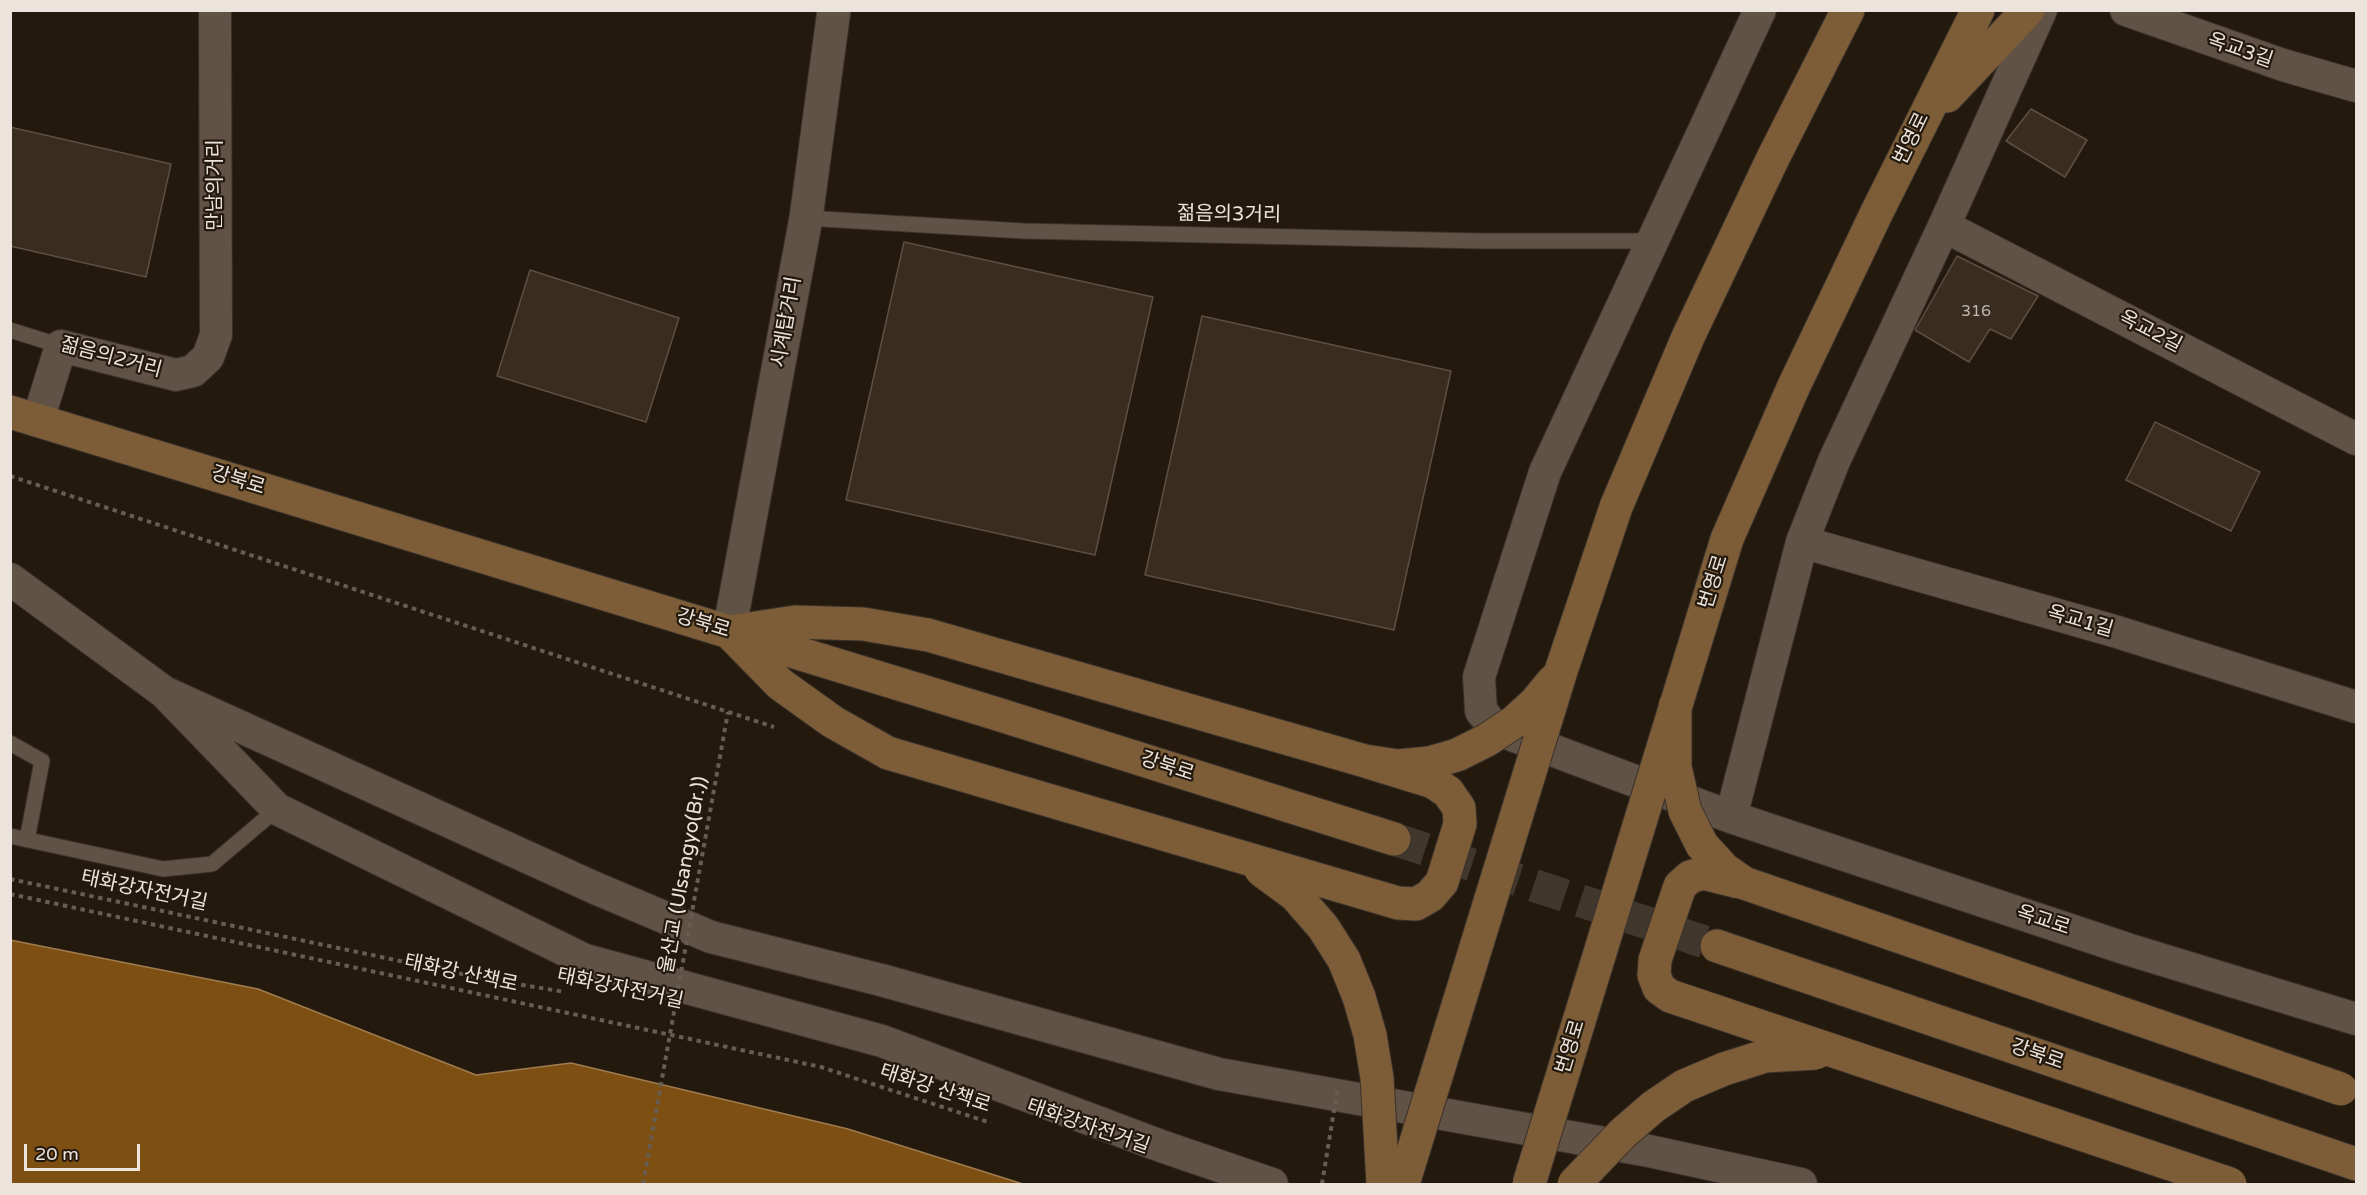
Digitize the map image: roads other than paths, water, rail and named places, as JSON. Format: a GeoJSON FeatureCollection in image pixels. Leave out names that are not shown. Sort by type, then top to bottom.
{"type":"FeatureCollection","features":[{"type":"Feature","properties":{"kind":"main road"},"geometry":{"type":"LineString","coordinates":[[1403,1185],[1561,671],[1616,507],[1688,337],[1773,158],[1848,10]]}},
{"type":"Feature","properties":{"kind":"main road","name":"번영로"},"geometry":{"type":"LineString","coordinates":[[1529,1185],[1727,539],[1793,388],[1916,131],[1978,10]]}},
{"type":"Feature","properties":{"kind":"main road"},"geometry":{"type":"LineString","coordinates":[[1916,131],[1972,67],[2028,10]]}},
{"type":"Feature","properties":{"kind":"main road","name":"강북로"},"geometry":{"type":"LineString","coordinates":[[24,416],[994,713],[1395,839]]}},
{"type":"Feature","properties":{"kind":"main road"},"geometry":{"type":"LineString","coordinates":[[795,622],[863,624],[928,635],[1433,782],[1448,792],[1459,808],[1460,824],[1442,882],[1430,897],[1416,904],[1398,903],[888,753],[832,722],[780,684],[729,632],[795,622]]}},
{"type":"Feature","properties":{"kind":"main road"},"geometry":{"type":"LineString","coordinates":[[1365,761],[1398,766],[1429,763],[1457,755],[1487,740],[1514,722],[1535,703],[1561,671]]}},
{"type":"Feature","properties":{"kind":"main road"},"geometry":{"type":"LineString","coordinates":[[1675,706],[1675,767],[1685,811],[1702,845],[1724,870],[1744,883]]}},
{"type":"Feature","properties":{"kind":"main road"},"geometry":{"type":"LineString","coordinates":[[1239,856],[1270,875],[1295,895],[1323,927],[1344,960],[1359,997],[1370,1035],[1377,1078],[1383,1185]]}},
{"type":"Feature","properties":{"kind":"main road"},"geometry":{"type":"LineString","coordinates":[[2230,1185],[1670,996],[1659,988],[1654,975],[1655,960],[1680,886],[1690,877],[1703,873],[1744,883],[2349,1093]]}},
{"type":"Feature","properties":{"kind":"main road","name":"강북로"},"geometry":{"type":"LineString","coordinates":[[1717,946],[2356,1164]]}},
{"type":"Feature","properties":{"kind":"main road"},"geometry":{"type":"LineString","coordinates":[[1574,1185],[1623,1133],[1653,1107],[1684,1086],[1724,1069],[1765,1056],[1803,1053],[1845,1056]]}},
{"type":"Feature","properties":{"kind":"street","name":"만남의거리"},"geometry":{"type":"LineString","coordinates":[[208,357],[216,335],[215,10]]}},
{"type":"Feature","properties":{"kind":"street","name":"시계탑거리"},"geometry":{"type":"LineString","coordinates":[[729,632],[806,218],[834,10]]}},
{"type":"Feature","properties":{"kind":"street","name":"옥교로"},"geometry":{"type":"LineString","coordinates":[[1760,10],[1545,472],[1479,677],[1481,711],[1496,729],[1731,817],[2127,949],[2356,1019]]}},
{"type":"Feature","properties":{"kind":"street"},"geometry":{"type":"LineString","coordinates":[[1731,817],[1802,542],[1834,461],[2042,10]]}},
{"type":"Feature","properties":{"kind":"street","name":"옥교3길"},"geometry":{"type":"LineString","coordinates":[[2126,10],[2283,65],[2356,86]]}},
{"type":"Feature","properties":{"kind":"street","name":"옥교2길"},"geometry":{"type":"LineString","coordinates":[[1944,226],[2356,439]]}},
{"type":"Feature","properties":{"kind":"street","name":"젊음의2거리"},"geometry":{"type":"LineString","coordinates":[[61,346],[176,375],[193,371],[208,357]]}},
{"type":"Feature","properties":{"kind":"street"},"geometry":{"type":"LineString","coordinates":[[24,416],[61,346]]}},
{"type":"Feature","properties":{"kind":"street","name":"옥교1길"},"geometry":{"type":"LineString","coordinates":[[1802,542],[2114,631],[2356,707]]}},
{"type":"Feature","properties":{"kind":"street"},"geometry":{"type":"LineString","coordinates":[[10,579],[164,692],[277,809],[585,960],[882,1041],[1161,1146],[1272,1185]]}},
{"type":"Feature","properties":{"kind":"street"},"geometry":{"type":"LineString","coordinates":[[164,692],[585,884],[711,937],[892,983],[1219,1074],[1649,1151],[1801,1185]]}},
{"type":"Feature","properties":{"kind":"street"},"geometry":{"type":"LineString","coordinates":[[1649,1151],[1699,1178],[1701,1185]]}},
{"type":"Feature","properties":{"kind":"street"},"geometry":{"type":"LineString","coordinates":[[1649,1151],[1768,1185]]}},
{"type":"Feature","properties":{"kind":"lane","name":"젊음의3거리"},"geometry":{"type":"LineString","coordinates":[[806,218],[1023,231],[1481,241],[1652,241]]}},
{"type":"Feature","properties":{"kind":"lane","name":"젊음의2거리"},"geometry":{"type":"LineString","coordinates":[[10,330],[61,346]]}},
{"type":"Feature","properties":{"kind":"lane"},"geometry":{"type":"LineString","coordinates":[[10,743],[42,761],[27,840]]}},
{"type":"Feature","properties":{"kind":"lane"},"geometry":{"type":"LineString","coordinates":[[10,836],[163,869],[212,864],[277,809]]}},
{"type":"Feature","properties":{"kind":"tunnel"},"geometry":{"type":"LineString","coordinates":[[1394,839],[1717,946]]}}]}
